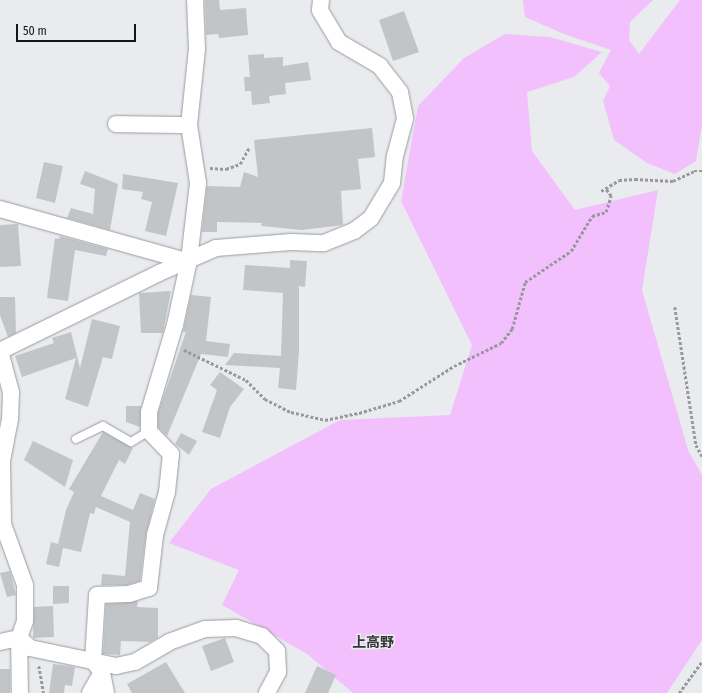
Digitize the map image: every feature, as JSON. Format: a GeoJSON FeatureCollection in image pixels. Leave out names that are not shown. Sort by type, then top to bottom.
{"type":"FeatureCollection","features":[{"type":"Feature","properties":{"kind":"street"},"geometry":{"type":"LineString","coordinates":[[90,693],[97,666],[97,595],[129,594],[149,588],[155,535],[167,492],[171,454],[149,431],[149,412],[170,343],[187,260],[198,183],[189,125],[197,49],[195,0]]}},
{"type":"Feature","properties":{"kind":"street"},"geometry":{"type":"LineString","coordinates":[[20,693],[19,638],[25,621],[25,585],[3,524],[2,461],[10,419],[11,392],[0,351],[187,260],[216,248],[330,241],[354,231],[371,218],[392,183],[395,156],[405,118],[400,92],[380,66],[339,42],[320,10],[321,0]]}},
{"type":"Feature","properties":{"kind":"street"},"geometry":{"type":"LineString","coordinates":[[116,124],[189,125]]}},
{"type":"Feature","properties":{"kind":"street"},"geometry":{"type":"LineString","coordinates":[[0,209],[187,260]]}},
{"type":"Feature","properties":{"kind":"street"},"geometry":{"type":"LineString","coordinates":[[0,642],[19,638],[35,649],[97,666],[116,666],[135,662],[169,642],[205,630],[236,628],[262,636],[277,651],[278,672],[267,693]]}},
{"type":"Feature","properties":{"kind":"street"},"geometry":{"type":"LineString","coordinates":[[97,666],[106,693]]}},
{"type":"Feature","properties":{"kind":"lane"},"geometry":{"type":"LineString","coordinates":[[76,439],[103,426],[131,442],[149,431]]}},
{"type":"Feature","properties":{"kind":"path"},"geometry":{"type":"LineString","coordinates":[[196,172],[204,168],[226,168],[240,164],[249,148]]}},
{"type":"Feature","properties":{"kind":"path"},"geometry":{"type":"LineString","coordinates":[[601,191],[619,180],[634,178],[673,181],[694,171],[702,171]]}},
{"type":"Feature","properties":{"kind":"path"},"geometry":{"type":"LineString","coordinates":[[170,343],[246,380],[264,399],[291,412],[325,420],[359,413],[400,401],[454,366],[501,343],[512,329],[525,282],[571,251],[592,216],[606,212],[610,196],[606,188]]}},
{"type":"Feature","properties":{"kind":"path"},"geometry":{"type":"LineString","coordinates":[[675,307],[696,445],[702,456]]}},
{"type":"Feature","properties":{"kind":"path"},"geometry":{"type":"LineString","coordinates":[[35,649],[44,693]]}},
{"type":"Feature","properties":{"kind":"path"},"geometry":{"type":"LineString","coordinates":[[679,693],[702,661]]}},
{"type":"Feature","properties":{"kind":"shaded area"},"geometry":{"type":"Polygon","coordinates":[[[523,0],[653,0],[630,22],[629,40],[639,54],[680,0],[702,0],[702,125],[696,161],[675,174],[647,163],[614,140],[603,101],[610,86],[599,73],[611,50],[564,34],[525,17],[523,0]]]}},
{"type":"Feature","properties":{"kind":"shaded area"},"geometry":{"type":"Polygon","coordinates":[[[505,34],[550,37],[602,52],[574,77],[527,92],[532,151],[575,210],[658,190],[642,290],[688,450],[702,475],[702,640],[667,693],[353,693],[307,654],[222,605],[239,570],[169,543],[211,489],[340,420],[450,415],[472,345],[401,201],[418,106],[464,58],[505,34]]]}},
{"type":"Feature","properties":{"kind":"building"},"geometry":{"type":"Polygon","coordinates":[[[205,0],[219,0],[220,10],[246,8],[248,35],[219,38],[218,34],[206,35],[205,0]]]}},
{"type":"Feature","properties":{"kind":"building"},"geometry":{"type":"Polygon","coordinates":[[[404,11],[419,52],[393,61],[379,20],[404,11]]]}},
{"type":"Feature","properties":{"kind":"building"},"geometry":{"type":"Polygon","coordinates":[[[264,54],[264,58],[283,57],[283,66],[308,62],[311,80],[285,83],[286,94],[269,96],[270,103],[252,105],[251,91],[245,91],[244,77],[250,77],[248,55],[264,54]]]}},
{"type":"Feature","properties":{"kind":"building"},"geometry":{"type":"Polygon","coordinates":[[[372,128],[375,157],[358,159],[361,189],[341,191],[343,225],[302,230],[261,226],[262,223],[217,222],[217,232],[202,232],[207,186],[240,187],[244,172],[258,177],[254,140],[372,128]]]}},
{"type":"Feature","properties":{"kind":"building"},"geometry":{"type":"Polygon","coordinates":[[[44,162],[63,166],[55,203],[36,198],[44,162]]]}},
{"type":"Feature","properties":{"kind":"building"},"geometry":{"type":"Polygon","coordinates":[[[85,171],[118,184],[110,230],[67,218],[71,208],[93,214],[95,189],[80,184],[85,171]]]}},
{"type":"Feature","properties":{"kind":"building"},"geometry":{"type":"Polygon","coordinates":[[[123,174],[178,183],[166,236],[145,231],[152,202],[141,199],[143,192],[122,189],[123,174]]]}},
{"type":"Feature","properties":{"kind":"building"},"geometry":{"type":"Polygon","coordinates":[[[18,224],[21,266],[0,267],[0,225],[18,224]]]}},
{"type":"Feature","properties":{"kind":"building"},"geometry":{"type":"Polygon","coordinates":[[[60,236],[108,249],[106,256],[75,250],[68,301],[47,298],[55,238],[59,239],[60,236]]]}},
{"type":"Feature","properties":{"kind":"building"},"geometry":{"type":"Polygon","coordinates":[[[290,260],[307,261],[305,287],[299,286],[299,352],[296,390],[278,388],[280,368],[225,365],[234,353],[281,356],[283,293],[243,290],[245,265],[290,268],[290,260]]]}},
{"type":"Feature","properties":{"kind":"building"},"geometry":{"type":"Polygon","coordinates":[[[171,291],[163,333],[141,333],[139,293],[171,291]]]}},
{"type":"Feature","properties":{"kind":"building"},"geometry":{"type":"Polygon","coordinates":[[[191,295],[211,297],[206,341],[230,344],[228,357],[201,354],[167,436],[158,427],[158,413],[186,332],[183,332],[191,295]]]}},
{"type":"Feature","properties":{"kind":"building"},"geometry":{"type":"Polygon","coordinates":[[[0,297],[15,297],[16,333],[8,337],[0,315],[0,297]]]}},
{"type":"Feature","properties":{"kind":"building"},"geometry":{"type":"Polygon","coordinates":[[[92,319],[120,326],[112,359],[103,357],[88,407],[65,399],[76,358],[22,377],[15,356],[54,343],[52,338],[71,332],[80,368],[92,319]]]}},
{"type":"Feature","properties":{"kind":"building"},"geometry":{"type":"Polygon","coordinates":[[[220,372],[244,389],[230,407],[220,438],[202,432],[217,390],[210,385],[220,372]]]}},
{"type":"Feature","properties":{"kind":"building"},"geometry":{"type":"Polygon","coordinates":[[[126,406],[141,406],[140,427],[126,422],[126,406]]]}},
{"type":"Feature","properties":{"kind":"building"},"geometry":{"type":"Polygon","coordinates":[[[103,432],[133,448],[125,464],[119,460],[101,496],[133,510],[140,493],[155,499],[146,534],[140,581],[127,585],[101,585],[102,574],[125,576],[130,522],[96,507],[94,514],[90,513],[81,552],[63,548],[59,567],[46,564],[51,542],[58,544],[66,510],[74,492],[69,489],[103,432]]]}},
{"type":"Feature","properties":{"kind":"building"},"geometry":{"type":"Polygon","coordinates":[[[181,433],[197,441],[189,455],[175,444],[181,433]]]}},
{"type":"Feature","properties":{"kind":"building"},"geometry":{"type":"Polygon","coordinates":[[[33,441],[73,460],[65,487],[24,460],[33,441]]]}},
{"type":"Feature","properties":{"kind":"building"},"geometry":{"type":"Polygon","coordinates":[[[10,571],[16,595],[7,597],[0,573],[10,571]]]}},
{"type":"Feature","properties":{"kind":"building"},"geometry":{"type":"Polygon","coordinates":[[[53,586],[69,586],[69,603],[53,604],[53,586]]]}},
{"type":"Feature","properties":{"kind":"building"},"geometry":{"type":"Polygon","coordinates":[[[138,601],[137,607],[158,608],[158,638],[150,642],[121,641],[120,655],[103,654],[106,604],[138,601]]]}},
{"type":"Feature","properties":{"kind":"building"},"geometry":{"type":"Polygon","coordinates":[[[53,606],[54,637],[33,638],[34,607],[53,606]]]}},
{"type":"Feature","properties":{"kind":"building"},"geometry":{"type":"Polygon","coordinates":[[[225,638],[234,662],[211,671],[202,646],[225,638]]]}},
{"type":"Feature","properties":{"kind":"building"},"geometry":{"type":"Polygon","coordinates":[[[166,662],[185,693],[132,693],[127,684],[166,662]]]}},
{"type":"Feature","properties":{"kind":"building"},"geometry":{"type":"Polygon","coordinates":[[[53,664],[75,667],[72,686],[65,685],[64,693],[49,693],[53,664]]]}},
{"type":"Feature","properties":{"kind":"building"},"geometry":{"type":"Polygon","coordinates":[[[317,666],[336,675],[328,693],[305,693],[317,666]]]}},
{"type":"Feature","properties":{"kind":"building"},"geometry":{"type":"Polygon","coordinates":[[[0,669],[10,669],[10,693],[0,693],[0,669]]]}},
{"type":"Feature","properties":{"kind":"district","name":"上高野"},"geometry":{"type":"Point","coordinates":[373,643]}}]}
